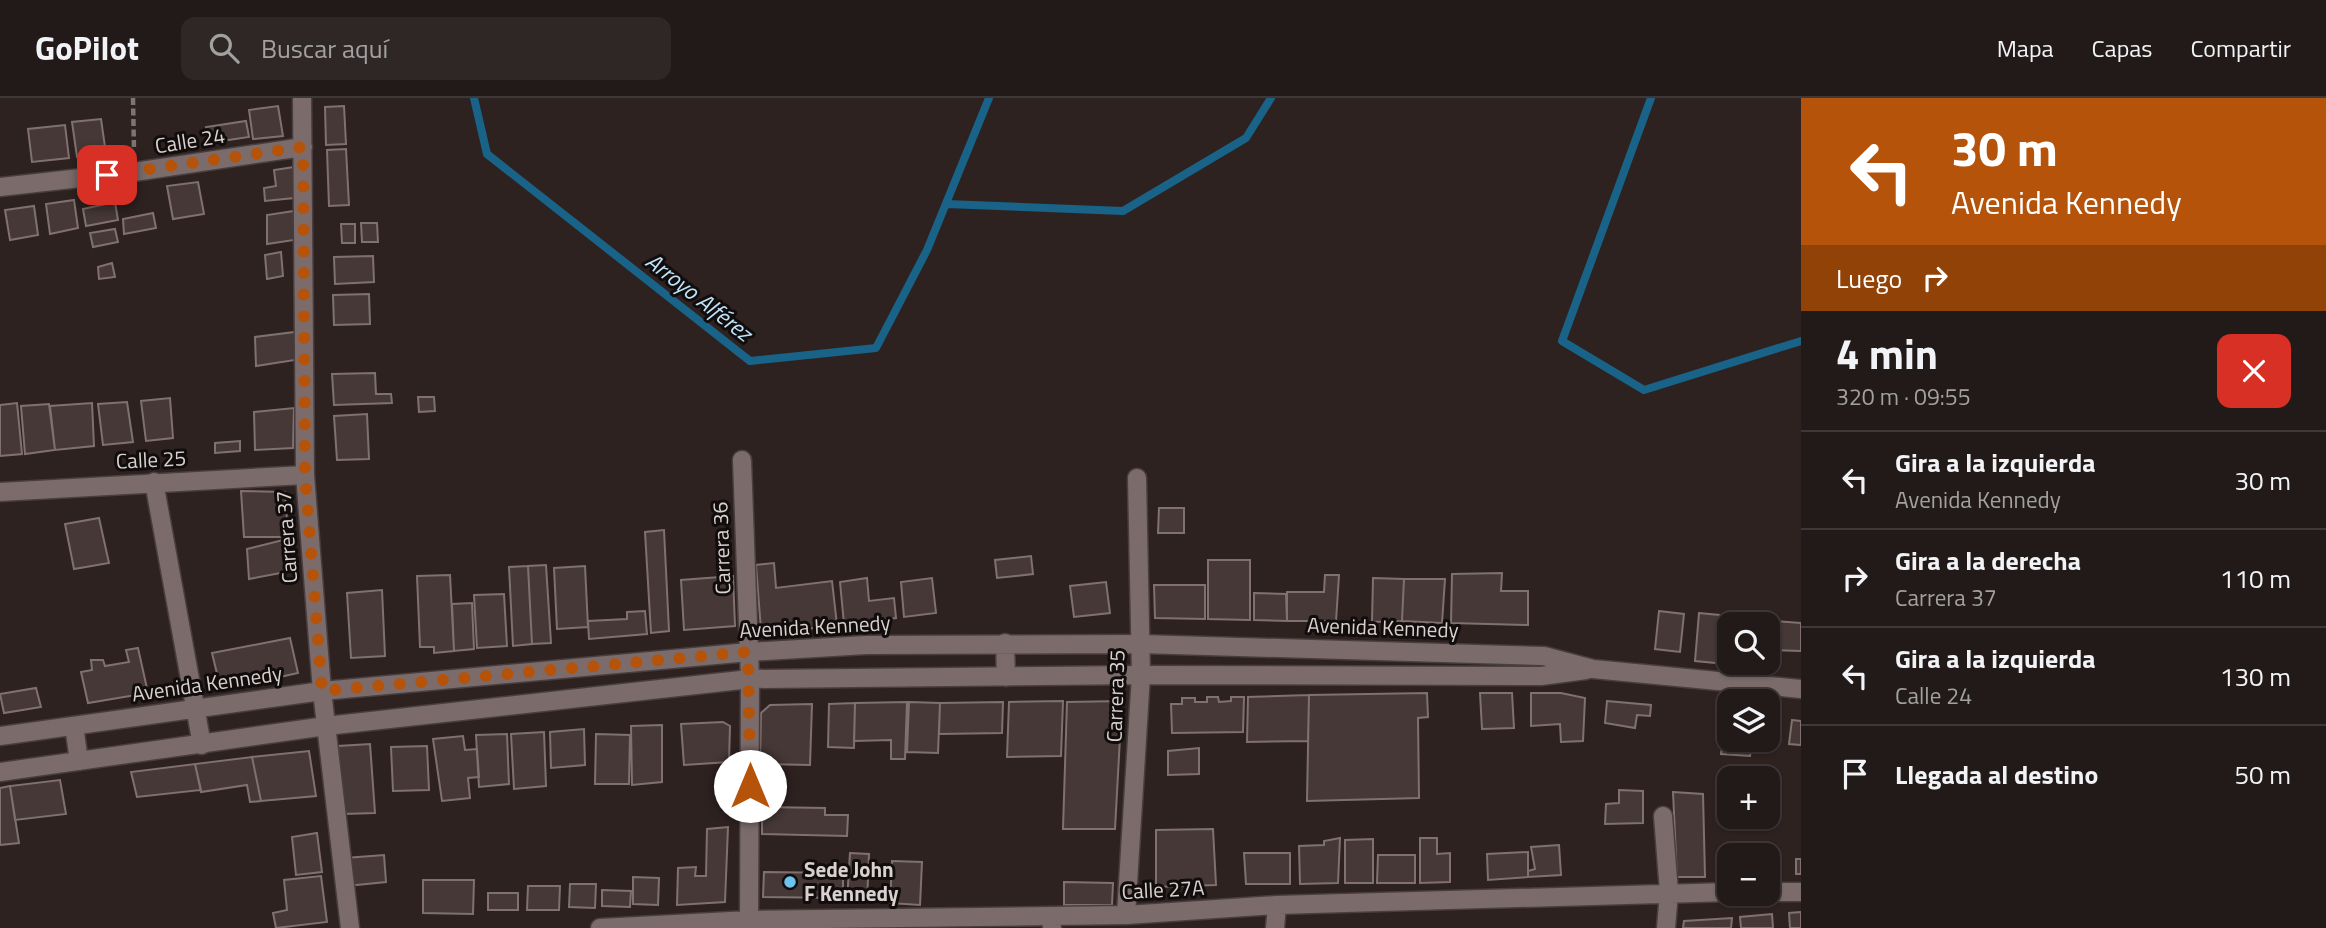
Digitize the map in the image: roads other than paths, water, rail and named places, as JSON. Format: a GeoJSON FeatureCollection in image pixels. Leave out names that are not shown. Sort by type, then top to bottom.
{"type":"FeatureCollection","features":[{"type":"Feature","properties":{"kind":"street","name":"Carrera 37"},"geometry":{"type":"LineString","coordinates":[[302,98],[305,475],[322,691],[350,928]]}},
{"type":"Feature","properties":{"kind":"street","name":"Calle 24"},"geometry":{"type":"LineString","coordinates":[[0,187],[134,172],[303,147]]}},
{"type":"Feature","properties":{"kind":"street","name":"Carrera 36"},"geometry":{"type":"LineString","coordinates":[[742,460],[750,679],[749,924]]}},
{"type":"Feature","properties":{"kind":"street","name":"Calle 25"},"geometry":{"type":"LineString","coordinates":[[0,492],[305,475]]}},
{"type":"Feature","properties":{"kind":"street","name":"Carrera 35"},"geometry":{"type":"LineString","coordinates":[[1126,915],[1141,675],[1137,478]]}},
{"type":"Feature","properties":{"kind":"street"},"geometry":{"type":"LineString","coordinates":[[154,482],[202,745]]}},
{"type":"Feature","properties":{"kind":"street"},"geometry":{"type":"LineString","coordinates":[[1005,643],[1006,677]]}},
{"type":"Feature","properties":{"kind":"street","name":"Avenida Kennedy"},"geometry":{"type":"LineString","coordinates":[[0,736],[322,691],[748,652],[866,645],[1141,644],[1544,656],[1593,669],[1801,689]]}},
{"type":"Feature","properties":{"kind":"street"},"geometry":{"type":"LineString","coordinates":[[866,645],[866,678]]}},
{"type":"Feature","properties":{"kind":"street"},"geometry":{"type":"LineString","coordinates":[[1314,649],[1314,676]]}},
{"type":"Feature","properties":{"kind":"street"},"geometry":{"type":"LineString","coordinates":[[606,665],[607,694]]}},
{"type":"Feature","properties":{"kind":"street","name":"Avenida Kennedy"},"geometry":{"type":"LineString","coordinates":[[0,772],[326,726],[750,679],[1141,675],[1541,676],[1593,669]]}},
{"type":"Feature","properties":{"kind":"street"},"geometry":{"type":"LineString","coordinates":[[470,678],[472,709]]}},
{"type":"Feature","properties":{"kind":"street"},"geometry":{"type":"LineString","coordinates":[[74,726],[79,761]]}},
{"type":"Feature","properties":{"kind":"street"},"geometry":{"type":"LineString","coordinates":[[1662,816],[1670,892],[1666,928]]}},
{"type":"Feature","properties":{"kind":"street","name":"Calle 27A"},"geometry":{"type":"LineString","coordinates":[[600,928],[1051,922],[1277,905],[1717,892]]}},
{"type":"Feature","properties":{"kind":"street"},"geometry":{"type":"LineString","coordinates":[[1780,892],[1801,892]]}},
{"type":"Feature","properties":{"kind":"street"},"geometry":{"type":"LineString","coordinates":[[1275,928],[1277,905]]}},
{"type":"Feature","properties":{"kind":"waterway","name":"Arroyo Alférez"},"geometry":{"type":"LineString","coordinates":[[474,98],[487,154],[750,361],[876,348],[927,250],[989,98]]}},
{"type":"Feature","properties":{"kind":"waterway"},"geometry":{"type":"LineString","coordinates":[[946,204],[1123,211],[1246,138],[1271,98]]}},
{"type":"Feature","properties":{"kind":"waterway"},"geometry":{"type":"LineString","coordinates":[[1651,98],[1562,341],[1644,390],[1801,341]]}},
{"type":"Feature","properties":{"kind":"place","name":"Sede John F Kennedy"},"geometry":{"type":"Point","coordinates":[790,882]}}]}
